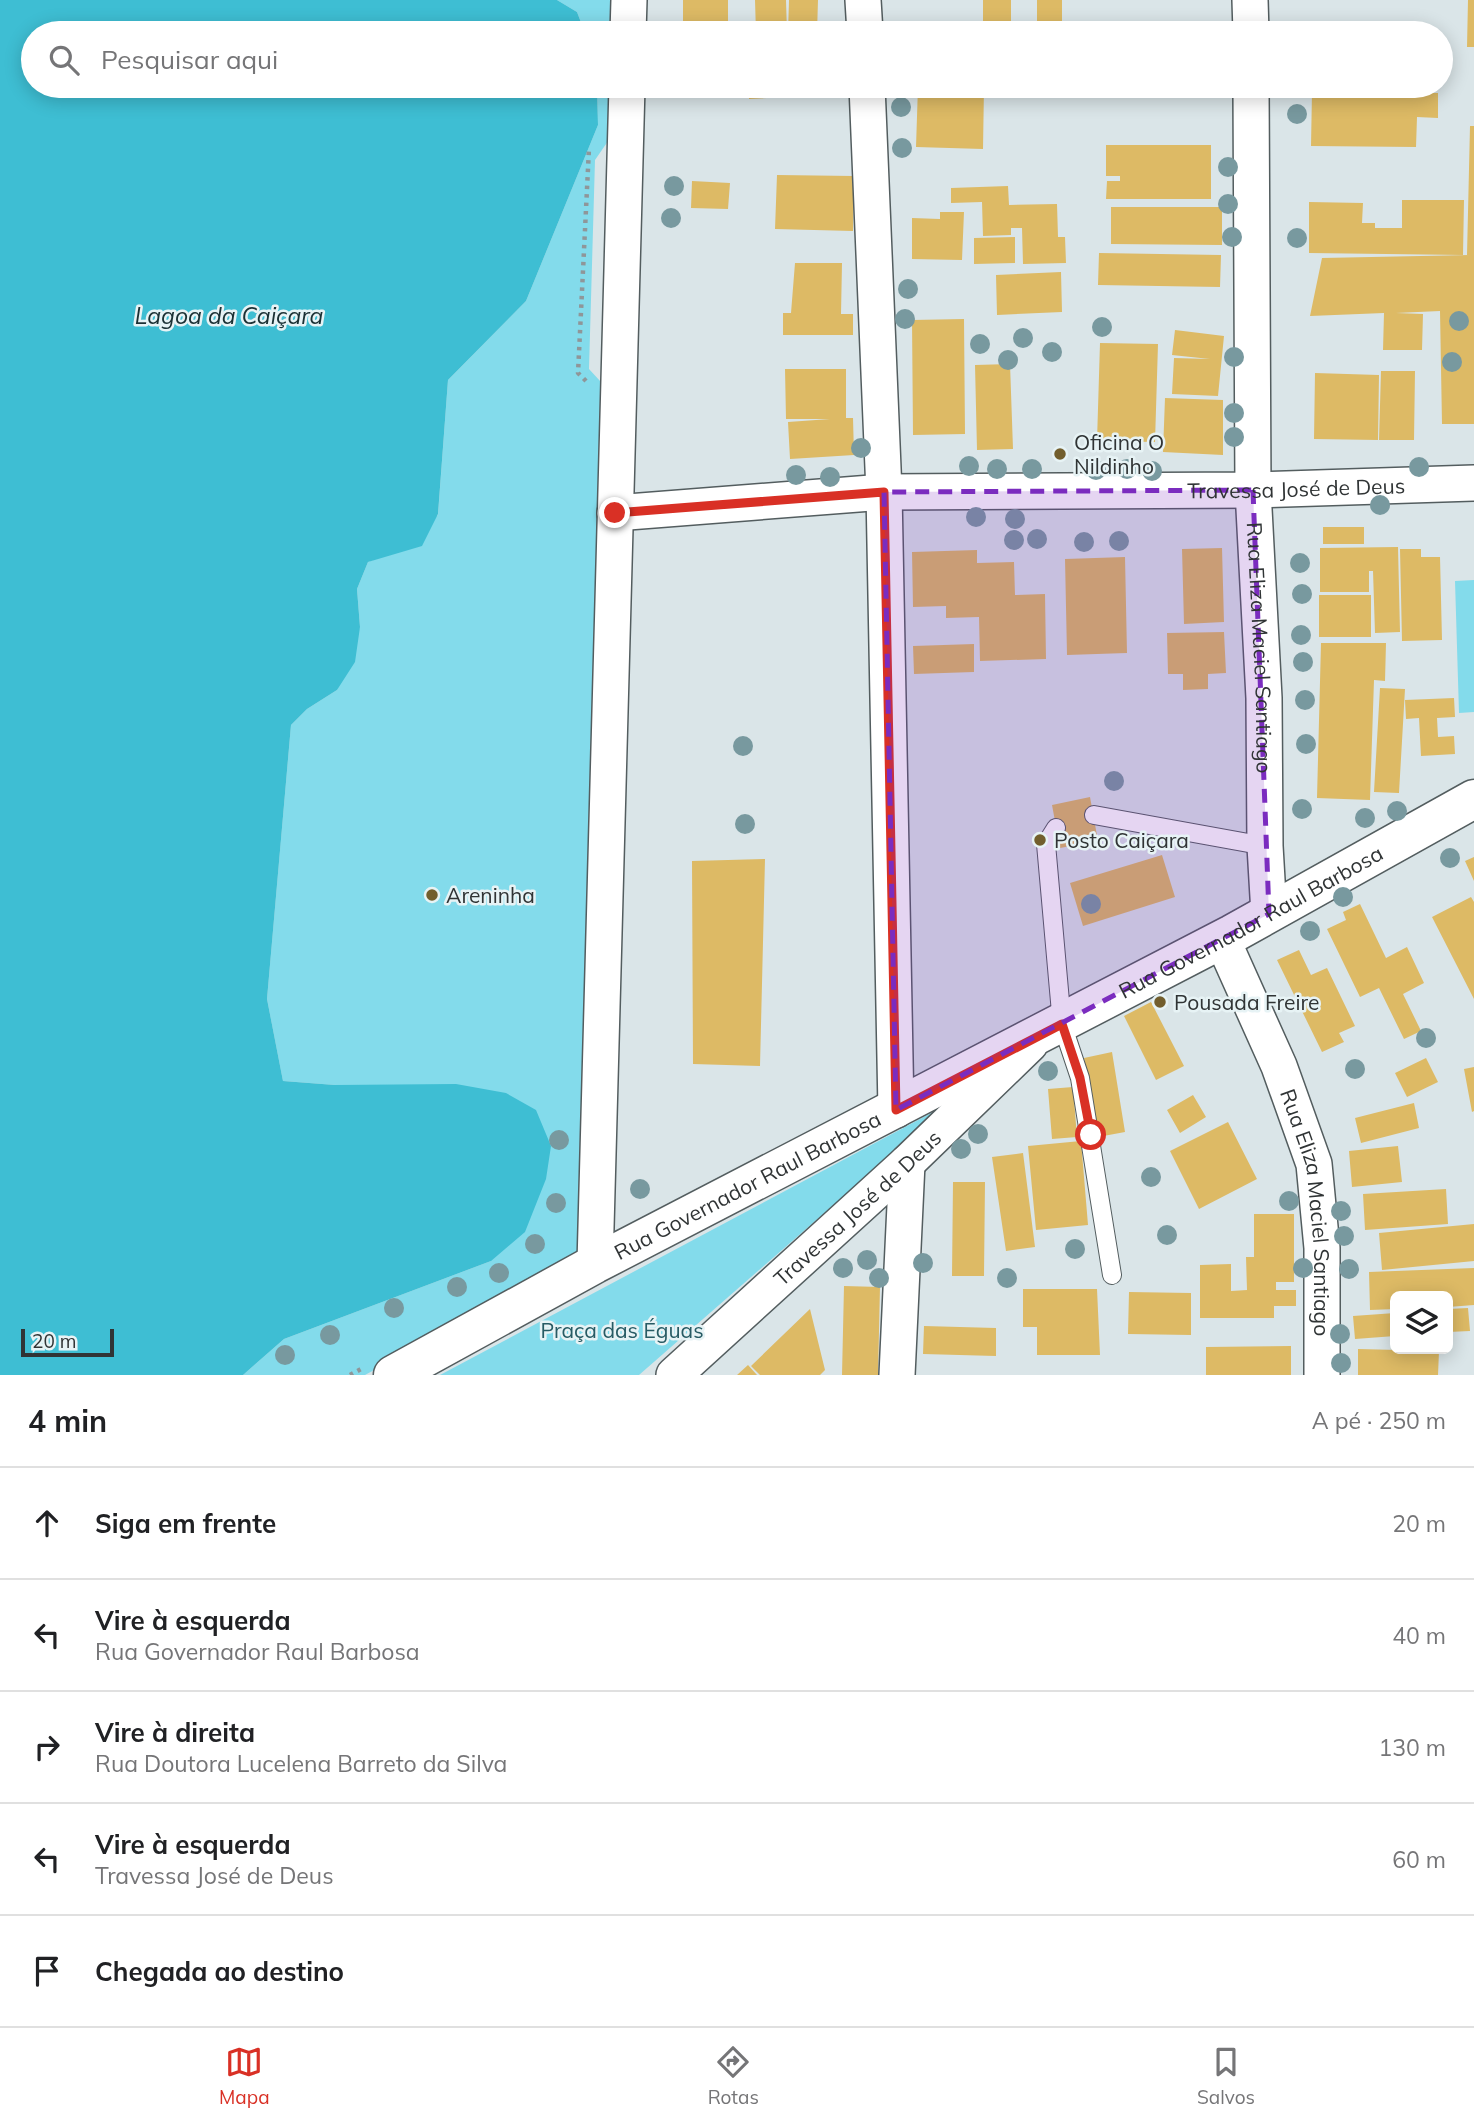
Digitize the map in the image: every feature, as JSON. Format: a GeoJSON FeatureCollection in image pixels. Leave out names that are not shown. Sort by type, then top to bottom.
{"type":"FeatureCollection","features":[{"type":"Feature","properties":{"kind":"street"},"geometry":{"type":"LineString","coordinates":[[628,21],[629,0]]}},
{"type":"Feature","properties":{"kind":"street"},"geometry":{"type":"LineString","coordinates":[[863,0],[864,21]]}},
{"type":"Feature","properties":{"kind":"street"},"geometry":{"type":"LineString","coordinates":[[1251,0],[1251,21]]}},
{"type":"Feature","properties":{"kind":"street"},"geometry":{"type":"LineString","coordinates":[[595,1264],[627,98]]}},
{"type":"Feature","properties":{"kind":"street"},"geometry":{"type":"LineString","coordinates":[[868,98],[884,492],[896,1110]]}},
{"type":"Feature","properties":{"kind":"street","name":"Rua Eliza Maciel Santiago"},"geometry":{"type":"LineString","coordinates":[[1251,98],[1253,490],[1264,698],[1265,846],[1269,914]]}},
{"type":"Feature","properties":{"kind":"street","name":"Travessa José de Deus"},"geometry":{"type":"LineString","coordinates":[[615,513],[884,492],[1253,490],[1474,483]]}},
{"type":"Feature","properties":{"kind":"street","name":"Rua Governador Raul Barbosa"},"geometry":{"type":"LineString","coordinates":[[378,1372],[595,1264],[1051,1030],[1269,914],[1457,820],[1474,799]]}},
{"type":"Feature","properties":{"kind":"street","name":"Rua Eliza Maciel Santiago"},"geometry":{"type":"LineString","coordinates":[[1222,939],[1279,1066],[1314,1164],[1322,1248],[1322,1375]]}},
{"type":"Feature","properties":{"kind":"street","name":"Travessa José de Deus"},"geometry":{"type":"LineString","coordinates":[[674,1375],[1051,1030]]}},
{"type":"Feature","properties":{"kind":"street"},"geometry":{"type":"LineString","coordinates":[[897,1375],[907,1163]]}},
{"type":"Feature","properties":{"kind":"lane"},"geometry":{"type":"LineString","coordinates":[[1094,815],[1265,846]]}},
{"type":"Feature","properties":{"kind":"lane"},"geometry":{"type":"LineString","coordinates":[[1056,828],[1046,844],[1051,1030],[1080,1078],[1112,1275]]}},
{"type":"Feature","properties":{"kind":"path"},"geometry":{"type":"LineString","coordinates":[[593,388],[578,373],[589,149],[599,139]]}},
{"type":"Feature","properties":{"kind":"path"},"geometry":{"type":"LineString","coordinates":[[350,1375],[378,1372]]}},
{"type":"Feature","properties":{"kind":"highlighted area"},"geometry":{"type":"Polygon","coordinates":[[[1253,490],[1269,914],[896,1110],[884,492],[1253,490]]]}},
{"type":"Feature","properties":{"kind":"green space"},"geometry":{"type":"Polygon","coordinates":[[[557,0],[613,0],[613,21],[580,21],[577,12],[557,0]]]}},
{"type":"Feature","properties":{"kind":"green space"},"geometry":{"type":"Polygon","coordinates":[[[597,98],[614,98],[615,131],[595,160],[589,369],[612,394],[587,1232],[578,1252],[560,1269],[365,1375],[243,1375],[284,1339],[491,1261],[335,1085],[283,1081],[267,999],[291,725],[307,709],[337,690],[360,627],[357,589],[368,562],[388,554],[438,515],[448,380],[526,301],[598,125],[597,98]]]}},
{"type":"Feature","properties":{"kind":"green space"},"geometry":{"type":"Polygon","coordinates":[[[1474,580],[1474,712],[1459,713],[1455,581],[1474,580]]]}},
{"type":"Feature","properties":{"kind":"green space","name":"Praça das Éguas"},"geometry":{"type":"Polygon","coordinates":[[[950,1103],[639,1375],[440,1375],[950,1103]]]}},
{"type":"Feature","properties":{"kind":"water","name":"Lagoa da Caiçara"},"geometry":{"type":"Polygon","coordinates":[[[0,0],[557,0],[577,12],[580,21],[21,21],[21,98],[597,98],[598,125],[526,301],[448,380],[438,514],[422,546],[368,562],[357,589],[360,627],[355,662],[337,690],[307,709],[291,725],[267,999],[283,1081],[335,1085],[456,1084],[506,1093],[536,1110],[551,1146],[546,1179],[525,1232],[491,1261],[284,1339],[243,1375],[0,1375],[0,0]]]}},
{"type":"Feature","properties":{"kind":"building"},"geometry":{"type":"Polygon","coordinates":[[[683,0],[728,0],[728,21],[683,21],[683,0]]]}},
{"type":"Feature","properties":{"kind":"building"},"geometry":{"type":"Polygon","coordinates":[[[755,0],[786,0],[787,21],[756,21],[755,0]]]}},
{"type":"Feature","properties":{"kind":"building"},"geometry":{"type":"Polygon","coordinates":[[[789,0],[818,0],[817,21],[788,21],[789,0]]]}},
{"type":"Feature","properties":{"kind":"building"},"geometry":{"type":"Polygon","coordinates":[[[983,0],[1011,0],[1011,21],[983,21],[983,0]]]}},
{"type":"Feature","properties":{"kind":"building"},"geometry":{"type":"Polygon","coordinates":[[[1037,0],[1062,0],[1062,21],[1037,21],[1037,0]]]}},
{"type":"Feature","properties":{"kind":"building"},"geometry":{"type":"Polygon","coordinates":[[[1468,0],[1474,0],[1474,47],[1467,47],[1468,0]]]}},
{"type":"Feature","properties":{"kind":"building"},"geometry":{"type":"Polygon","coordinates":[[[918,98],[984,98],[983,149],[916,147],[918,98]]]}},
{"type":"Feature","properties":{"kind":"building"},"geometry":{"type":"Polygon","coordinates":[[[1312,98],[1438,98],[1438,118],[1417,117],[1416,147],[1311,146],[1312,98]]]}},
{"type":"Feature","properties":{"kind":"building"},"geometry":{"type":"Polygon","coordinates":[[[1470,126],[1474,126],[1474,424],[1442,424],[1440,311],[1396,313],[1423,314],[1422,350],[1383,350],[1384,313],[1310,316],[1322,258],[1470,255],[1467,255],[1470,126]]]}},
{"type":"Feature","properties":{"kind":"building"},"geometry":{"type":"Polygon","coordinates":[[[1106,145],[1211,145],[1211,199],[1106,199],[1107,181],[1120,181],[1120,176],[1106,176],[1106,145]]]}},
{"type":"Feature","properties":{"kind":"building"},"geometry":{"type":"Polygon","coordinates":[[[777,175],[854,176],[853,231],[775,229],[777,175]]]}},
{"type":"Feature","properties":{"kind":"building"},"geometry":{"type":"Polygon","coordinates":[[[692,181],[730,183],[728,209],[691,208],[692,181]]]}},
{"type":"Feature","properties":{"kind":"building"},"geometry":{"type":"Polygon","coordinates":[[[1008,186],[1009,205],[1057,204],[1058,237],[1065,237],[1066,263],[1023,264],[1022,228],[1011,228],[1011,235],[983,236],[982,202],[951,203],[951,188],[1008,186]]]}},
{"type":"Feature","properties":{"kind":"building"},"geometry":{"type":"Polygon","coordinates":[[[1402,200],[1464,200],[1463,255],[1309,253],[1309,202],[1363,203],[1362,223],[1375,223],[1375,228],[1402,228],[1402,200]]]}},
{"type":"Feature","properties":{"kind":"building"},"geometry":{"type":"Polygon","coordinates":[[[1111,207],[1222,207],[1222,245],[1111,244],[1111,207]]]}},
{"type":"Feature","properties":{"kind":"building"},"geometry":{"type":"Polygon","coordinates":[[[940,212],[964,212],[962,260],[912,259],[912,218],[940,219],[940,212]]]}},
{"type":"Feature","properties":{"kind":"building"},"geometry":{"type":"Polygon","coordinates":[[[1015,237],[1015,263],[974,264],[974,238],[1015,237]]]}},
{"type":"Feature","properties":{"kind":"building"},"geometry":{"type":"Polygon","coordinates":[[[1099,253],[1221,255],[1220,287],[1098,285],[1099,253]]]}},
{"type":"Feature","properties":{"kind":"building"},"geometry":{"type":"Polygon","coordinates":[[[795,263],[842,263],[841,314],[853,314],[853,335],[783,335],[783,313],[791,313],[795,263]]]}},
{"type":"Feature","properties":{"kind":"building"},"geometry":{"type":"Polygon","coordinates":[[[1061,272],[1062,312],[997,315],[996,275],[1061,272]]]}},
{"type":"Feature","properties":{"kind":"building"},"geometry":{"type":"Polygon","coordinates":[[[964,319],[965,434],[913,435],[912,320],[964,319]]]}},
{"type":"Feature","properties":{"kind":"building"},"geometry":{"type":"Polygon","coordinates":[[[1175,330],[1224,336],[1218,396],[1172,394],[1174,358],[1210,359],[1172,355],[1175,330]]]}},
{"type":"Feature","properties":{"kind":"building"},"geometry":{"type":"Polygon","coordinates":[[[1100,343],[1158,344],[1155,442],[1097,441],[1100,343]]]}},
{"type":"Feature","properties":{"kind":"building"},"geometry":{"type":"Polygon","coordinates":[[[1010,364],[1013,449],[977,450],[975,365],[1010,364]]]}},
{"type":"Feature","properties":{"kind":"building"},"geometry":{"type":"Polygon","coordinates":[[[785,369],[846,369],[846,418],[853,418],[854,455],[790,459],[788,422],[830,419],[786,419],[785,369]]]}},
{"type":"Feature","properties":{"kind":"building"},"geometry":{"type":"Polygon","coordinates":[[[1381,371],[1415,371],[1414,440],[1379,440],[1381,371]]]}},
{"type":"Feature","properties":{"kind":"building"},"geometry":{"type":"Polygon","coordinates":[[[1315,373],[1379,375],[1378,440],[1314,439],[1315,373]]]}},
{"type":"Feature","properties":{"kind":"building"},"geometry":{"type":"Polygon","coordinates":[[[1165,398],[1223,400],[1223,455],[1163,452],[1165,398]]]}},
{"type":"Feature","properties":{"kind":"building"},"geometry":{"type":"Polygon","coordinates":[[[1323,527],[1364,527],[1364,544],[1323,544],[1323,527]]]}},
{"type":"Feature","properties":{"kind":"building"},"geometry":{"type":"Polygon","coordinates":[[[1398,547],[1400,632],[1375,633],[1373,571],[1369,571],[1369,592],[1320,592],[1320,548],[1398,547]]]}},
{"type":"Feature","properties":{"kind":"building"},"geometry":{"type":"Polygon","coordinates":[[[1222,548],[1224,622],[1184,624],[1182,549],[1222,548]]]}},
{"type":"Feature","properties":{"kind":"building"},"geometry":{"type":"Polygon","coordinates":[[[1400,549],[1421,549],[1421,557],[1440,557],[1442,640],[1402,641],[1400,549]]]}},
{"type":"Feature","properties":{"kind":"building"},"geometry":{"type":"Polygon","coordinates":[[[977,550],[977,563],[1014,562],[1015,595],[1045,594],[1046,659],[980,661],[979,617],[946,618],[946,606],[913,607],[912,552],[977,550]]]}},
{"type":"Feature","properties":{"kind":"building"},"geometry":{"type":"Polygon","coordinates":[[[1125,557],[1127,653],[1067,655],[1065,559],[1125,557]]]}},
{"type":"Feature","properties":{"kind":"building"},"geometry":{"type":"Polygon","coordinates":[[[1319,595],[1371,595],[1371,637],[1319,637],[1319,595]]]}},
{"type":"Feature","properties":{"kind":"building"},"geometry":{"type":"Polygon","coordinates":[[[1224,632],[1226,673],[1208,674],[1208,689],[1183,690],[1183,674],[1168,674],[1167,633],[1224,632]]]}},
{"type":"Feature","properties":{"kind":"building"},"geometry":{"type":"Polygon","coordinates":[[[1321,643],[1386,643],[1385,681],[1374,680],[1370,800],[1317,798],[1321,643]]]}},
{"type":"Feature","properties":{"kind":"building"},"geometry":{"type":"Polygon","coordinates":[[[974,644],[974,672],[914,674],[913,646],[974,644]]]}},
{"type":"Feature","properties":{"kind":"building"},"geometry":{"type":"Polygon","coordinates":[[[1380,688],[1405,689],[1399,793],[1374,792],[1380,688]]]}},
{"type":"Feature","properties":{"kind":"building"},"geometry":{"type":"Polygon","coordinates":[[[1454,698],[1455,717],[1437,718],[1438,737],[1454,736],[1455,754],[1421,756],[1419,718],[1406,719],[1405,700],[1454,698]]]}},
{"type":"Feature","properties":{"kind":"building"},"geometry":{"type":"Polygon","coordinates":[[[1090,797],[1098,841],[1060,848],[1052,805],[1090,797]]]}},
{"type":"Feature","properties":{"kind":"building"},"geometry":{"type":"Polygon","coordinates":[[[1162,855],[1175,897],[1083,926],[1070,883],[1162,855]]]}},
{"type":"Feature","properties":{"kind":"building"},"geometry":{"type":"Polygon","coordinates":[[[1474,857],[1474,881],[1465,861],[1474,857]]]}},
{"type":"Feature","properties":{"kind":"building"},"geometry":{"type":"Polygon","coordinates":[[[765,859],[760,1066],[693,1064],[692,861],[765,859]]]}},
{"type":"Feature","properties":{"kind":"building"},"geometry":{"type":"Polygon","coordinates":[[[1471,897],[1474,902],[1474,999],[1432,917],[1471,897]]]}},
{"type":"Feature","properties":{"kind":"building"},"geometry":{"type":"Polygon","coordinates":[[[1360,904],[1386,958],[1407,947],[1424,983],[1403,994],[1421,1031],[1404,1039],[1379,988],[1360,997],[1327,929],[1346,920],[1343,912],[1360,904]]]}},
{"type":"Feature","properties":{"kind":"building"},"geometry":{"type":"Polygon","coordinates":[[[1299,950],[1311,975],[1327,968],[1355,1026],[1339,1033],[1344,1042],[1322,1052],[1277,960],[1299,950]]]}},
{"type":"Feature","properties":{"kind":"building"},"geometry":{"type":"Polygon","coordinates":[[[1151,1002],[1184,1066],[1156,1080],[1124,1016],[1151,1002]]]}},
{"type":"Feature","properties":{"kind":"building"},"geometry":{"type":"Polygon","coordinates":[[[1112,1052],[1125,1132],[1098,1137],[1084,1058],[1112,1052]]]}},
{"type":"Feature","properties":{"kind":"building"},"geometry":{"type":"Polygon","coordinates":[[[1426,1058],[1438,1082],[1407,1097],[1395,1073],[1426,1058]]]}},
{"type":"Feature","properties":{"kind":"building"},"geometry":{"type":"Polygon","coordinates":[[[1474,1067],[1474,1111],[1472,1112],[1464,1069],[1474,1067]]]}},
{"type":"Feature","properties":{"kind":"building"},"geometry":{"type":"Polygon","coordinates":[[[1073,1087],[1077,1137],[1052,1139],[1048,1089],[1073,1087]]]}},
{"type":"Feature","properties":{"kind":"building"},"geometry":{"type":"Polygon","coordinates":[[[1193,1095],[1206,1117],[1180,1133],[1167,1110],[1193,1095]]]}},
{"type":"Feature","properties":{"kind":"building"},"geometry":{"type":"Polygon","coordinates":[[[1414,1103],[1419,1128],[1361,1143],[1355,1118],[1414,1103]]]}},
{"type":"Feature","properties":{"kind":"building"},"geometry":{"type":"Polygon","coordinates":[[[1228,1122],[1257,1179],[1199,1209],[1170,1151],[1228,1122]]]}},
{"type":"Feature","properties":{"kind":"building"},"geometry":{"type":"Polygon","coordinates":[[[1081,1141],[1088,1225],[1036,1230],[1028,1146],[1081,1141]]]}},
{"type":"Feature","properties":{"kind":"building"},"geometry":{"type":"Polygon","coordinates":[[[1398,1146],[1402,1182],[1352,1187],[1349,1151],[1398,1146]]]}},
{"type":"Feature","properties":{"kind":"building"},"geometry":{"type":"Polygon","coordinates":[[[1023,1153],[1035,1247],[1006,1251],[992,1157],[1023,1153]]]}},
{"type":"Feature","properties":{"kind":"building"},"geometry":{"type":"Polygon","coordinates":[[[953,1182],[985,1182],[984,1276],[952,1276],[953,1182]]]}},
{"type":"Feature","properties":{"kind":"building"},"geometry":{"type":"Polygon","coordinates":[[[1446,1189],[1448,1224],[1365,1230],[1363,1194],[1446,1189]]]}},
{"type":"Feature","properties":{"kind":"building"},"geometry":{"type":"Polygon","coordinates":[[[1254,1214],[1294,1214],[1294,1282],[1276,1282],[1276,1290],[1296,1290],[1296,1306],[1274,1306],[1274,1318],[1200,1318],[1200,1265],[1231,1264],[1231,1291],[1247,1290],[1246,1257],[1254,1257],[1254,1214]]]}},
{"type":"Feature","properties":{"kind":"building"},"geometry":{"type":"Polygon","coordinates":[[[1474,1224],[1474,1261],[1382,1270],[1379,1233],[1474,1224]]]}},
{"type":"Feature","properties":{"kind":"building"},"geometry":{"type":"Polygon","coordinates":[[[1474,1268],[1474,1305],[1453,1307],[1453,1291],[1390,1291],[1390,1309],[1370,1310],[1369,1272],[1474,1268]]]}},
{"type":"Feature","properties":{"kind":"building"},"geometry":{"type":"Polygon","coordinates":[[[844,1286],[880,1287],[878,1375],[842,1375],[844,1286]]]}},
{"type":"Feature","properties":{"kind":"building"},"geometry":{"type":"Polygon","coordinates":[[[1023,1289],[1097,1289],[1100,1355],[1037,1355],[1037,1327],[1023,1327],[1023,1289]]]}},
{"type":"Feature","properties":{"kind":"building"},"geometry":{"type":"Polygon","coordinates":[[[1129,1292],[1191,1293],[1191,1335],[1128,1334],[1129,1292]]]}},
{"type":"Feature","properties":{"kind":"building"},"geometry":{"type":"Polygon","coordinates":[[[1468,1308],[1470,1331],[1453,1332],[1453,1309],[1468,1308]]]}},
{"type":"Feature","properties":{"kind":"building"},"geometry":{"type":"Polygon","coordinates":[[[810,1309],[825,1370],[820,1375],[760,1375],[751,1366],[810,1309]]]}},
{"type":"Feature","properties":{"kind":"building"},"geometry":{"type":"Polygon","coordinates":[[[1390,1313],[1390,1336],[1355,1339],[1353,1316],[1390,1313]]]}},
{"type":"Feature","properties":{"kind":"building"},"geometry":{"type":"Polygon","coordinates":[[[924,1326],[996,1328],[996,1356],[923,1354],[924,1326]]]}},
{"type":"Feature","properties":{"kind":"building"},"geometry":{"type":"Polygon","coordinates":[[[1291,1346],[1291,1375],[1206,1375],[1206,1347],[1291,1346]]]}},
{"type":"Feature","properties":{"kind":"building"},"geometry":{"type":"Polygon","coordinates":[[[1358,1349],[1390,1350],[1390,1354],[1439,1354],[1438,1375],[1358,1375],[1358,1349]]]}},
{"type":"Feature","properties":{"kind":"building"},"geometry":{"type":"Polygon","coordinates":[[[748,1365],[757,1375],[737,1375],[748,1365]]]}},
{"type":"Feature","properties":{"kind":"place","name":"Oficina O Nildinho"},"geometry":{"type":"Point","coordinates":[1060,454]}},
{"type":"Feature","properties":{"kind":"place","name":"Posto Caiçara"},"geometry":{"type":"Point","coordinates":[1040,840]}},
{"type":"Feature","properties":{"kind":"place","name":"Areninha"},"geometry":{"type":"Point","coordinates":[432,895]}},
{"type":"Feature","properties":{"kind":"place","name":"Pousada Freire"},"geometry":{"type":"Point","coordinates":[1160,1002]}},
{"type":"Feature","properties":{"kind":"route"},"geometry":{"type":"LineString","coordinates":[[615,513],[884,492],[896,1110],[1062,1024],[1080,1078],[1091,1135]]}}]}
